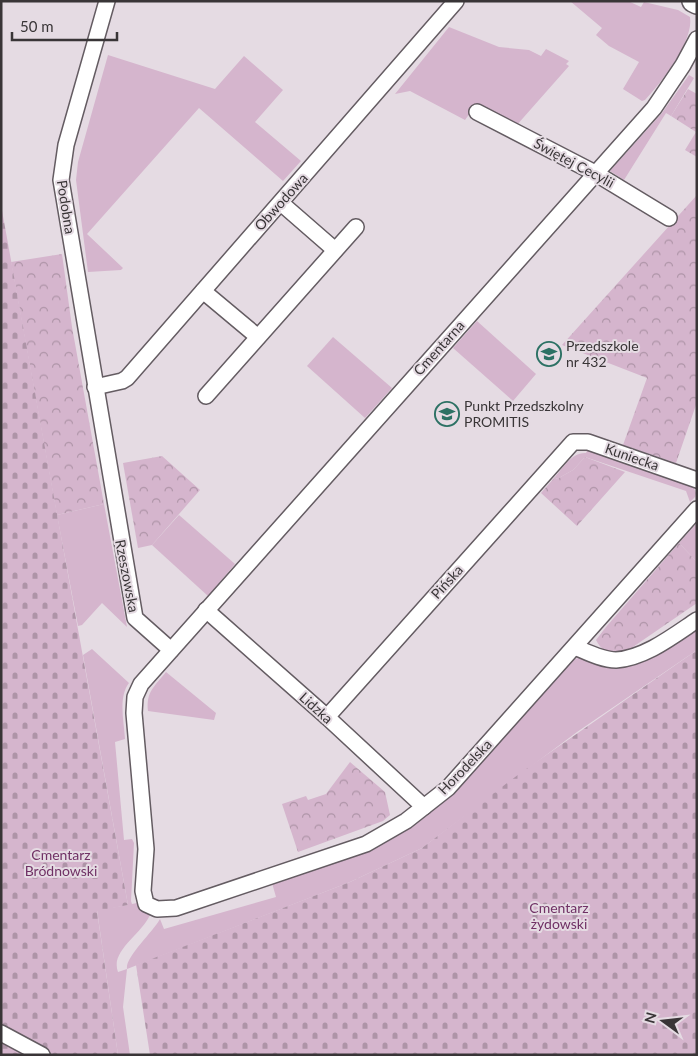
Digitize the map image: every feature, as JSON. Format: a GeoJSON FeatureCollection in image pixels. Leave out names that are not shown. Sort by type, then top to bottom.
{"type":"FeatureCollection","features":[{"type":"Feature","properties":{"kind":"street","name":"Podobna"},"geometry":{"type":"LineString","coordinates":[[95,387],[61,172],[73,117],[107,1]]}},
{"type":"Feature","properties":{"kind":"street","name":"Obwodowa"},"geometry":{"type":"LineString","coordinates":[[95,387],[122,381],[127,378],[456,1]]}},
{"type":"Feature","properties":{"kind":"street"},"geometry":{"type":"LineString","coordinates":[[693,1],[697,3]]}},
{"type":"Feature","properties":{"kind":"street","name":"Cmentarna"},"geometry":{"type":"LineString","coordinates":[[171,650],[654,108],[683,65],[697,38]]}},
{"type":"Feature","properties":{"kind":"street","name":"Świętej Cecylii"},"geometry":{"type":"LineString","coordinates":[[477,112],[595,173],[669,218]]}},
{"type":"Feature","properties":{"kind":"street"},"geometry":{"type":"LineString","coordinates":[[281,202],[335,250]]}},
{"type":"Feature","properties":{"kind":"street"},"geometry":{"type":"LineString","coordinates":[[206,396],[356,227]]}},
{"type":"Feature","properties":{"kind":"street"},"geometry":{"type":"LineString","coordinates":[[203,291],[258,338]]}},
{"type":"Feature","properties":{"kind":"street","name":"Rzeszowska"},"geometry":{"type":"LineString","coordinates":[[95,387],[135,618],[171,650]]}},
{"type":"Feature","properties":{"kind":"street","name":"Kuniecka"},"geometry":{"type":"LineString","coordinates":[[567,448],[577,441],[585,441],[697,480]]}},
{"type":"Feature","properties":{"kind":"street","name":"Pińska"},"geometry":{"type":"LineString","coordinates":[[327,717],[567,448]]}},
{"type":"Feature","properties":{"kind":"street","name":"Horodelska"},"geometry":{"type":"LineString","coordinates":[[171,650],[141,684],[135,697],[146,849],[143,896],[146,904],[157,909],[176,908],[366,844],[406,822],[448,788],[697,509]]}},
{"type":"Feature","properties":{"kind":"street","name":"Lidzka"},"geometry":{"type":"LineString","coordinates":[[206,610],[327,717],[424,808]]}},
{"type":"Feature","properties":{"kind":"street"},"geometry":{"type":"LineString","coordinates":[[575,647],[604,658],[615,660],[627,658],[651,649],[697,620]]}},
{"type":"Feature","properties":{"kind":"street"},"geometry":{"type":"LineString","coordinates":[[1,1033],[42,1055]]}},
{"type":"Feature","properties":{"kind":"green space"},"geometry":{"type":"Polygon","coordinates":[[[570,1],[628,1],[641,7],[644,2],[678,10],[690,17],[690,27],[682,49],[667,73],[645,100],[642,101],[623,89],[639,62],[609,46],[596,35],[602,28],[570,1]]]}},
{"type":"Feature","properties":{"kind":"green space"},"geometry":{"type":"Polygon","coordinates":[[[449,27],[499,47],[529,50],[541,56],[546,49],[569,61],[566,64],[569,66],[516,126],[476,105],[465,120],[410,91],[395,94],[449,27]]]}},
{"type":"Feature","properties":{"kind":"green space"},"geometry":{"type":"Polygon","coordinates":[[[108,55],[215,89],[244,56],[283,90],[255,122],[301,161],[283,181],[199,108],[87,234],[123,268],[121,270],[88,272],[76,180],[78,162],[108,55]]]}},
{"type":"Feature","properties":{"kind":"green space"},"geometry":{"type":"Polygon","coordinates":[[[689,75],[694,78],[671,116],[666,113],[624,180],[610,171],[662,113],[689,75]]]}},
{"type":"Feature","properties":{"kind":"green space"},"geometry":{"type":"Polygon","coordinates":[[[688,89],[697,94],[697,157],[685,150],[696,132],[671,116],[688,89]]]}},
{"type":"Feature","properties":{"kind":"green space"},"geometry":{"type":"Polygon","coordinates":[[[697,195],[697,402],[676,463],[623,445],[647,378],[562,345],[697,195]]]}},
{"type":"Feature","properties":{"kind":"green space","name":"Cmentarz Bródnowski"},"geometry":{"type":"Polygon","coordinates":[[[1,205],[128,905],[97,911],[118,1055],[1,1055],[1,205]]]}},
{"type":"Feature","properties":{"kind":"green space"},"geometry":{"type":"Polygon","coordinates":[[[62,254],[72,327],[104,504],[57,515],[11,262],[62,254]]]}},
{"type":"Feature","properties":{"kind":"green space"},"geometry":{"type":"Polygon","coordinates":[[[477,321],[536,374],[513,401],[453,348],[477,321]]]}},
{"type":"Feature","properties":{"kind":"green space"},"geometry":{"type":"Polygon","coordinates":[[[333,337],[392,388],[365,418],[307,366],[333,337]]]}},
{"type":"Feature","properties":{"kind":"green space"},"geometry":{"type":"Polygon","coordinates":[[[588,449],[693,486],[696,493],[695,497],[690,502],[686,491],[585,457],[573,470],[557,479],[555,477],[572,458],[581,453],[586,453],[588,449]]]}},
{"type":"Feature","properties":{"kind":"green space"},"geometry":{"type":"Polygon","coordinates":[[[162,456],[200,490],[152,545],[138,548],[123,463],[162,456]]]}},
{"type":"Feature","properties":{"kind":"green space"},"geometry":{"type":"Polygon","coordinates":[[[585,457],[625,472],[577,526],[541,493],[555,477],[557,479],[573,470],[585,457]]]}},
{"type":"Feature","properties":{"kind":"green space"},"geometry":{"type":"Polygon","coordinates":[[[104,504],[127,627],[102,603],[82,625],[78,626],[57,515],[104,504]]]}},
{"type":"Feature","properties":{"kind":"green space"},"geometry":{"type":"Polygon","coordinates":[[[179,515],[235,564],[208,596],[152,545],[179,515]]]}},
{"type":"Feature","properties":{"kind":"green space"},"geometry":{"type":"Polygon","coordinates":[[[697,523],[697,562],[679,543],[697,523]]]}},
{"type":"Feature","properties":{"kind":"green space"},"geometry":{"type":"Polygon","coordinates":[[[679,543],[697,562],[697,603],[630,649],[610,653],[603,649],[596,640],[679,543]]]}},
{"type":"Feature","properties":{"kind":"green space"},"geometry":{"type":"Polygon","coordinates":[[[697,627],[697,650],[577,732],[422,848],[350,882],[127,969],[130,958],[160,919],[164,929],[276,897],[272,883],[400,833],[424,817],[455,790],[572,660],[581,657],[605,664],[697,627]]]}},
{"type":"Feature","properties":{"kind":"green space"},"geometry":{"type":"Polygon","coordinates":[[[92,649],[129,683],[123,702],[125,739],[115,742],[124,840],[132,839],[134,843],[131,901],[132,904],[137,903],[150,915],[118,957],[118,972],[127,969],[123,1007],[130,1055],[118,1055],[97,910],[128,905],[83,655],[92,649]]]}},
{"type":"Feature","properties":{"kind":"green space","name":"Cmentarz żydowski"},"geometry":{"type":"Polygon","coordinates":[[[697,650],[697,1055],[150,1055],[136,965],[350,882],[422,848],[519,774],[697,650]]]}},
{"type":"Feature","properties":{"kind":"green space"},"geometry":{"type":"Polygon","coordinates":[[[166,672],[216,713],[214,720],[148,711],[150,694],[166,672]]]}},
{"type":"Feature","properties":{"kind":"green space"},"geometry":{"type":"Polygon","coordinates":[[[350,762],[385,792],[390,815],[383,821],[298,852],[282,804],[306,796],[308,800],[326,794],[350,762]]]}},
{"type":"Feature","properties":{"kind":"place","name":"Przedszkole nr 432"},"geometry":{"type":"Point","coordinates":[549,354]}},
{"type":"Feature","properties":{"kind":"place","name":"Punkt Przedszkolny PROMITIS"},"geometry":{"type":"Point","coordinates":[447,414]}}]}
